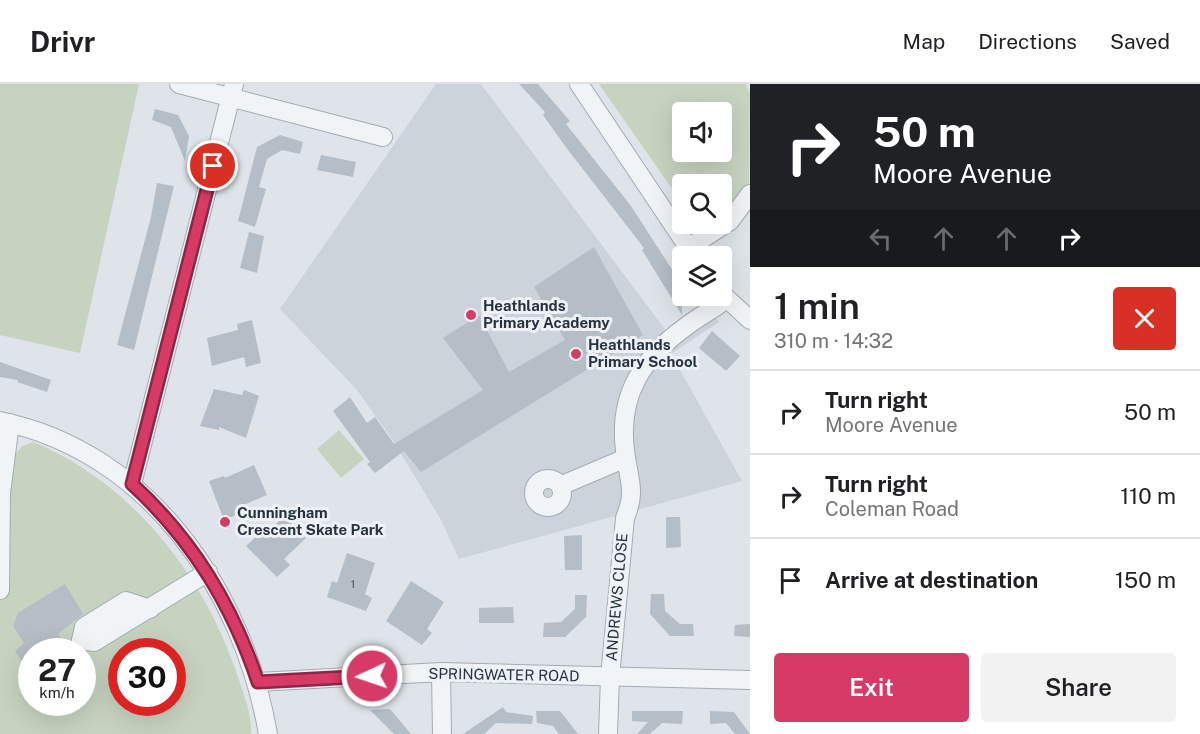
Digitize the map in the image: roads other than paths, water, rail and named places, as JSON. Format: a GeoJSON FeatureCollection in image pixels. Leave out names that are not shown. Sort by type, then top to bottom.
{"type":"FeatureCollection","features":[{"type":"Feature","properties":{"kind":"street"},"geometry":{"type":"LineString","coordinates":[[179,84],[232,91],[383,137]]}},
{"type":"Feature","properties":{"kind":"street"},"geometry":{"type":"LineString","coordinates":[[579,84],[687,246]]}},
{"type":"Feature","properties":{"kind":"street"},"geometry":{"type":"LineString","coordinates":[[132,484],[232,91]]}},
{"type":"Feature","properties":{"kind":"street"},"geometry":{"type":"LineString","coordinates":[[699,246],[730,221],[750,195]]}},
{"type":"Feature","properties":{"kind":"street"},"geometry":{"type":"LineString","coordinates":[[732,304],[750,320]]}},
{"type":"Feature","properties":{"kind":"street","name":"ANDREWS CLOSE"},"geometry":{"type":"LineString","coordinates":[[608,734],[610,677],[625,518],[633,500],[626,459],[623,417],[634,381],[647,361],[674,335],[712,306]]}},
{"type":"Feature","properties":{"kind":"street"},"geometry":{"type":"LineString","coordinates":[[0,590],[0,493],[5,422],[64,441],[132,484],[159,509],[208,572],[229,609],[258,682],[268,734]]}},
{"type":"Feature","properties":{"kind":"street"},"geometry":{"type":"LineString","coordinates":[[560,486],[626,459]]}},
{"type":"Feature","properties":{"kind":"street"},"geometry":{"type":"LineString","coordinates":[[150,609],[208,572]]}},
{"type":"Feature","properties":{"kind":"street"},"geometry":{"type":"LineString","coordinates":[[441,672],[442,734]]}},
{"type":"Feature","properties":{"kind":"street","name":"SPRINGWATER ROAD"},"geometry":{"type":"LineString","coordinates":[[258,682],[441,672],[750,680]]}},
{"type":"Feature","properties":{"kind":"place","name":"Heathlands Primary Academy"},"geometry":{"type":"Point","coordinates":[471,315]}},
{"type":"Feature","properties":{"kind":"place","name":"Heathlands Primary School"},"geometry":{"type":"Point","coordinates":[576,354]}},
{"type":"Feature","properties":{"kind":"place","name":"Cunningham Crescent Skate Park"},"geometry":{"type":"Point","coordinates":[225,522]}}]}
